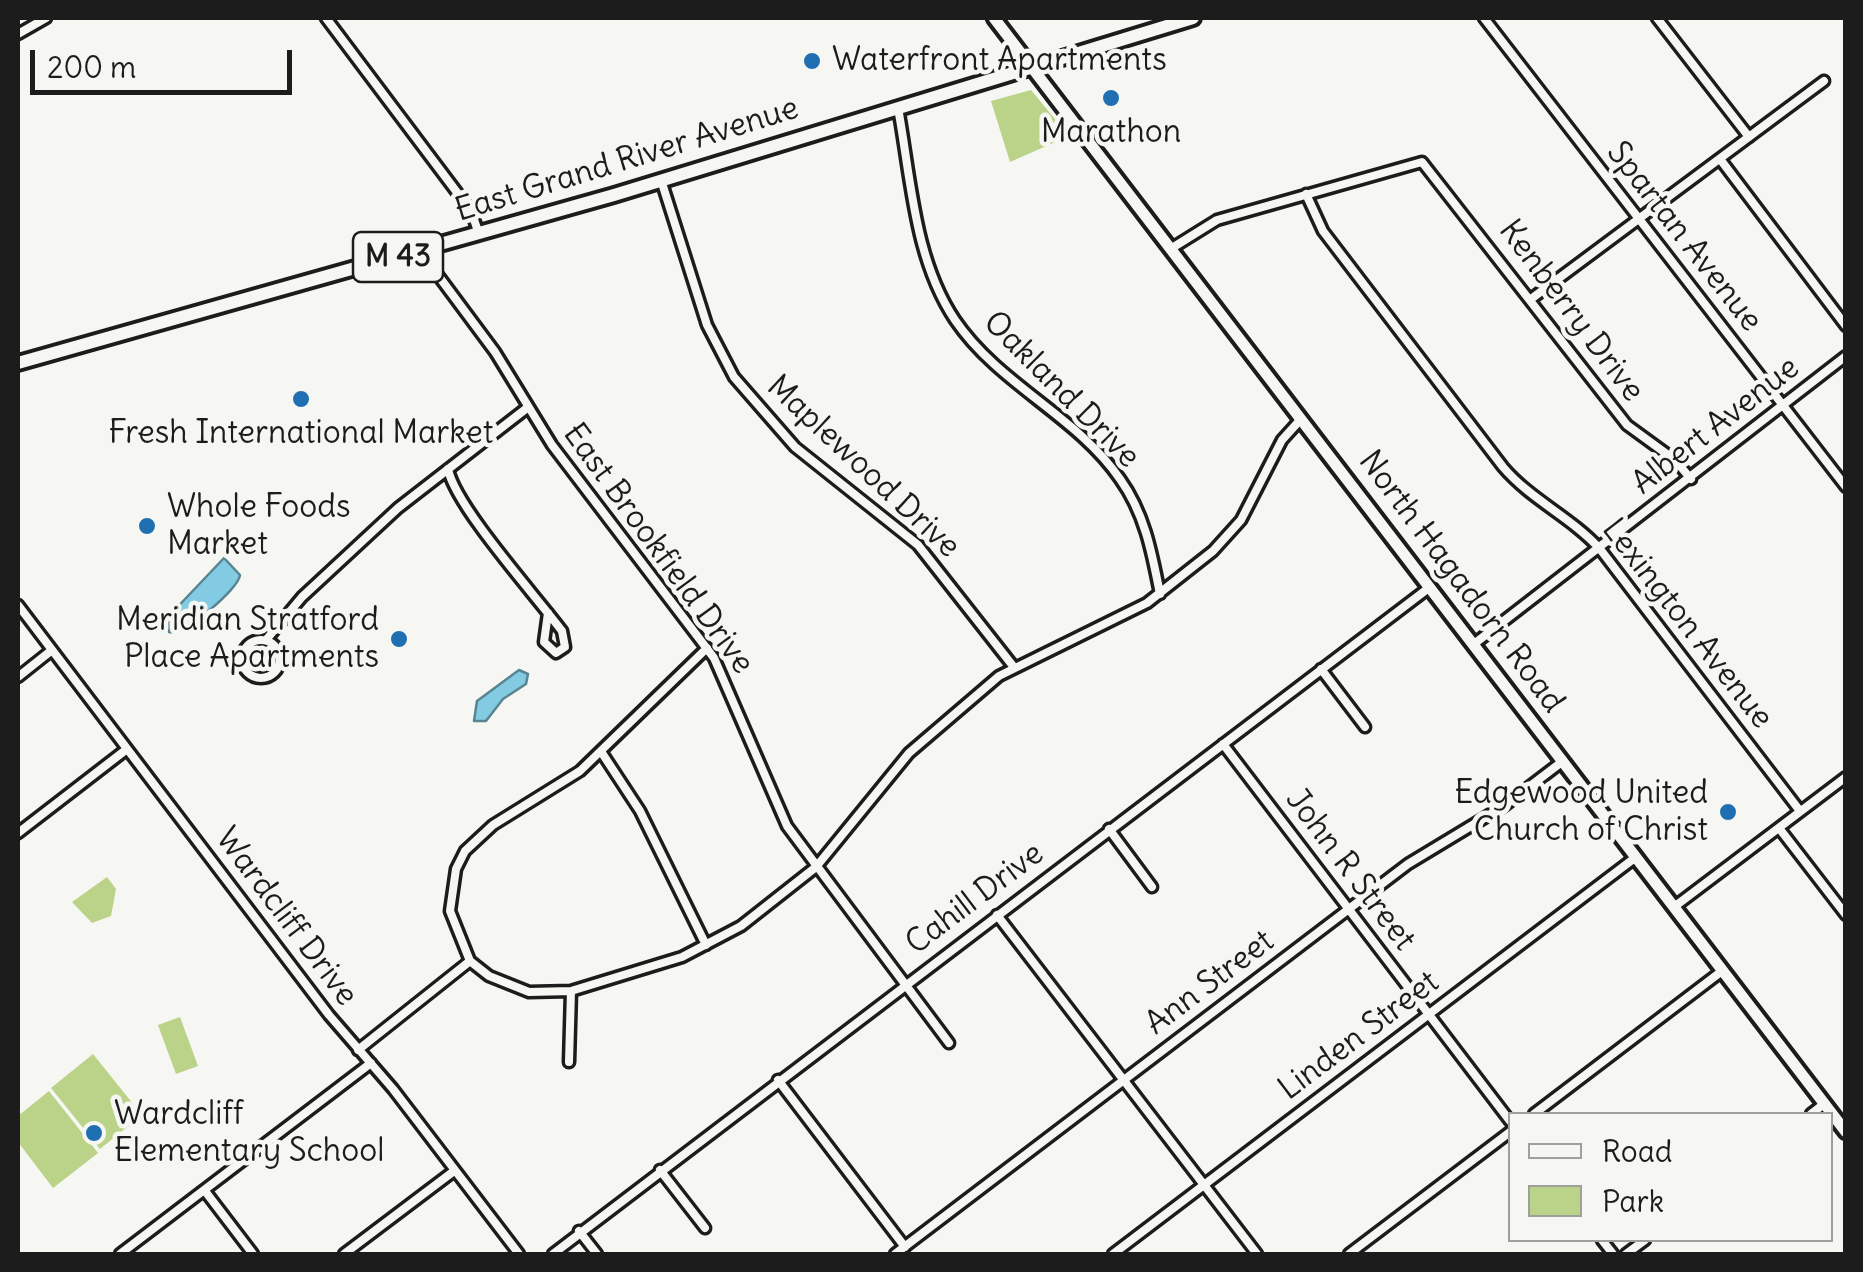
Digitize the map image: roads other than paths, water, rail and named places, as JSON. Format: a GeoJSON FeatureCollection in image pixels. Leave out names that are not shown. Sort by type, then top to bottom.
{"type":"FeatureCollection","features":[{"type":"Feature","properties":{"kind":"main road","name":"East Grand River Avenue"},"geometry":{"type":"LineString","coordinates":[[18,362],[420,251],[1193,18]]}},
{"type":"Feature","properties":{"kind":"street"},"geometry":{"type":"LineString","coordinates":[[18,34],[46,18]]}},
{"type":"Feature","properties":{"kind":"street"},"geometry":{"type":"LineString","coordinates":[[326,18],[471,211],[478,234]]}},
{"type":"Feature","properties":{"kind":"street","name":"North Hagadorn Road"},"geometry":{"type":"LineString","coordinates":[[994,18],[1831,1112]]}},
{"type":"Feature","properties":{"kind":"street","name":"Spartan Avenue"},"geometry":{"type":"LineString","coordinates":[[1484,18],[1846,486]]}},
{"type":"Feature","properties":{"kind":"street"},"geometry":{"type":"LineString","coordinates":[[1657,18],[1748,137]]}},
{"type":"Feature","properties":{"kind":"street"},"geometry":{"type":"LineString","coordinates":[[1531,299],[1824,81]]}},
{"type":"Feature","properties":{"kind":"street","name":"Oakland Drive"},"geometry":{"type":"LineString","coordinates":[[898,108],[921,236],[944,302],[991,362],[1099,454],[1120,478],[1145,527],[1160,594]]}},
{"type":"Feature","properties":{"kind":"street"},"geometry":{"type":"LineString","coordinates":[[1720,159],[1846,326]]}},
{"type":"Feature","properties":{"kind":"street","name":"Kenberry Drive"},"geometry":{"type":"LineString","coordinates":[[1306,194],[1422,162],[1628,425],[1675,460],[1691,479]]}},
{"type":"Feature","properties":{"kind":"street","name":"Maplewood Drive"},"geometry":{"type":"LineString","coordinates":[[661,180],[707,325],[734,377],[796,447],[918,545],[1014,666]]}},
{"type":"Feature","properties":{"kind":"street"},"geometry":{"type":"LineString","coordinates":[[1172,248],[1217,220],[1306,194]]}},
{"type":"Feature","properties":{"kind":"street","name":"Lexington Avenue"},"geometry":{"type":"LineString","coordinates":[[1306,194],[1323,231],[1503,467],[1530,495],[1574,522],[1600,549],[1800,812]]}},
{"type":"Feature","properties":{"kind":"street","name":"East Brookfield Drive"},"geometry":{"type":"LineString","coordinates":[[420,251],[495,352],[527,408],[707,648],[734,697],[774,802],[816,867],[950,1043]]}},
{"type":"Feature","properties":{"kind":"street","name":"Albert Avenue"},"geometry":{"type":"LineString","coordinates":[[1474,644],[1846,356]]}},
{"type":"Feature","properties":{"kind":"street"},"geometry":{"type":"LineString","coordinates":[[266,640],[280,652],[280,665],[266,678],[254,677],[245,669],[242,656],[248,645],[266,640],[302,597],[398,508],[527,408]]}},
{"type":"Feature","properties":{"kind":"street"},"geometry":{"type":"LineString","coordinates":[[707,648],[672,678],[602,753],[563,784],[493,825],[465,851],[456,869],[450,911],[470,961],[507,986],[529,992],[571,992],[649,970],[706,945],[780,898],[816,867],[910,753],[1014,666],[1118,619],[1160,594],[1213,551],[1241,520],[1282,440],[1301,418]]}},
{"type":"Feature","properties":{"kind":"street"},"geometry":{"type":"LineString","coordinates":[[448,469],[460,497],[548,613],[566,639],[565,647],[556,653],[544,642],[548,613]]}},
{"type":"Feature","properties":{"kind":"street","name":"Cahill Drive"},"geometry":{"type":"LineString","coordinates":[[553,1254],[1430,586]]}},
{"type":"Feature","properties":{"kind":"street","name":"Wardcliff Drive"},"geometry":{"type":"LineString","coordinates":[[18,607],[519,1254]]}},
{"type":"Feature","properties":{"kind":"street"},"geometry":{"type":"LineString","coordinates":[[18,677],[52,650]]}},
{"type":"Feature","properties":{"kind":"street"},"geometry":{"type":"LineString","coordinates":[[1321,669],[1365,727]]}},
{"type":"Feature","properties":{"kind":"street","name":"John R Street"},"geometry":{"type":"LineString","coordinates":[[1222,744],[1508,1118]]}},
{"type":"Feature","properties":{"kind":"street"},"geometry":{"type":"LineString","coordinates":[[18,833],[127,750]]}},
{"type":"Feature","properties":{"kind":"street"},"geometry":{"type":"LineString","coordinates":[[602,753],[640,811],[706,945]]}},
{"type":"Feature","properties":{"kind":"street","name":"Ann Street"},"geometry":{"type":"LineString","coordinates":[[895,1254],[1348,910],[1562,761]]}},
{"type":"Feature","properties":{"kind":"street"},"geometry":{"type":"LineString","coordinates":[[1674,907],[1846,778]]}},
{"type":"Feature","properties":{"kind":"street"},"geometry":{"type":"LineString","coordinates":[[1779,828],[1846,915]]}},
{"type":"Feature","properties":{"kind":"street"},"geometry":{"type":"LineString","coordinates":[[1109,829],[1152,887]]}},
{"type":"Feature","properties":{"kind":"street","name":"Linden Street"},"geometry":{"type":"LineString","coordinates":[[1113,1254],[1636,857]]}},
{"type":"Feature","properties":{"kind":"street"},"geometry":{"type":"LineString","coordinates":[[997,914],[1257,1254]]}},
{"type":"Feature","properties":{"kind":"street"},"geometry":{"type":"LineString","coordinates":[[358,1050],[470,961]]}},
{"type":"Feature","properties":{"kind":"street"},"geometry":{"type":"LineString","coordinates":[[1537,1112],[1722,971]]}},
{"type":"Feature","properties":{"kind":"street"},"geometry":{"type":"LineString","coordinates":[[569,1062],[571,992]]}},
{"type":"Feature","properties":{"kind":"street"},"geometry":{"type":"LineString","coordinates":[[120,1254],[371,1063]]}},
{"type":"Feature","properties":{"kind":"street"},"geometry":{"type":"LineString","coordinates":[[778,1080],[905,1247]]}},
{"type":"Feature","properties":{"kind":"street"},"geometry":{"type":"LineString","coordinates":[[1814,1112],[1824,1104]]}},
{"type":"Feature","properties":{"kind":"street"},"geometry":{"type":"LineString","coordinates":[[1349,1254],[1508,1134]]}},
{"type":"Feature","properties":{"kind":"street"},"geometry":{"type":"LineString","coordinates":[[660,1170],[704,1228]]}},
{"type":"Feature","properties":{"kind":"street"},"geometry":{"type":"LineString","coordinates":[[344,1254],[454,1171]]}},
{"type":"Feature","properties":{"kind":"street"},"geometry":{"type":"LineString","coordinates":[[205,1191],[253,1254]]}},
{"type":"Feature","properties":{"kind":"street"},"geometry":{"type":"LineString","coordinates":[[579,1231],[597,1254]]}},
{"type":"Feature","properties":{"kind":"water"},"geometry":{"type":"Polygon","coordinates":[[[224,558],[240,575],[237,582],[197,619],[169,632],[167,618],[224,558]]]}},
{"type":"Feature","properties":{"kind":"water"},"geometry":{"type":"Polygon","coordinates":[[[519,670],[528,674],[526,684],[503,699],[486,721],[474,721],[477,701],[519,670]]]}},
{"type":"Feature","properties":{"kind":"place","name":"Waterfront Apartments"},"geometry":{"type":"Point","coordinates":[812,61]}},
{"type":"Feature","properties":{"kind":"place","name":"Marathon"},"geometry":{"type":"Point","coordinates":[1111,98]}},
{"type":"Feature","properties":{"kind":"place","name":"Fresh International Market"},"geometry":{"type":"Point","coordinates":[301,399]}},
{"type":"Feature","properties":{"kind":"place","name":"Whole Foods Market"},"geometry":{"type":"Point","coordinates":[147,526]}},
{"type":"Feature","properties":{"kind":"place","name":"Meridian Stratford Place Apartments"},"geometry":{"type":"Point","coordinates":[399,639]}},
{"type":"Feature","properties":{"kind":"place","name":"Edgewood United Church of Christ"},"geometry":{"type":"Point","coordinates":[1728,812]}},
{"type":"Feature","properties":{"kind":"place","name":"Wardcliff Elementary School"},"geometry":{"type":"Point","coordinates":[94,1133]}}]}
